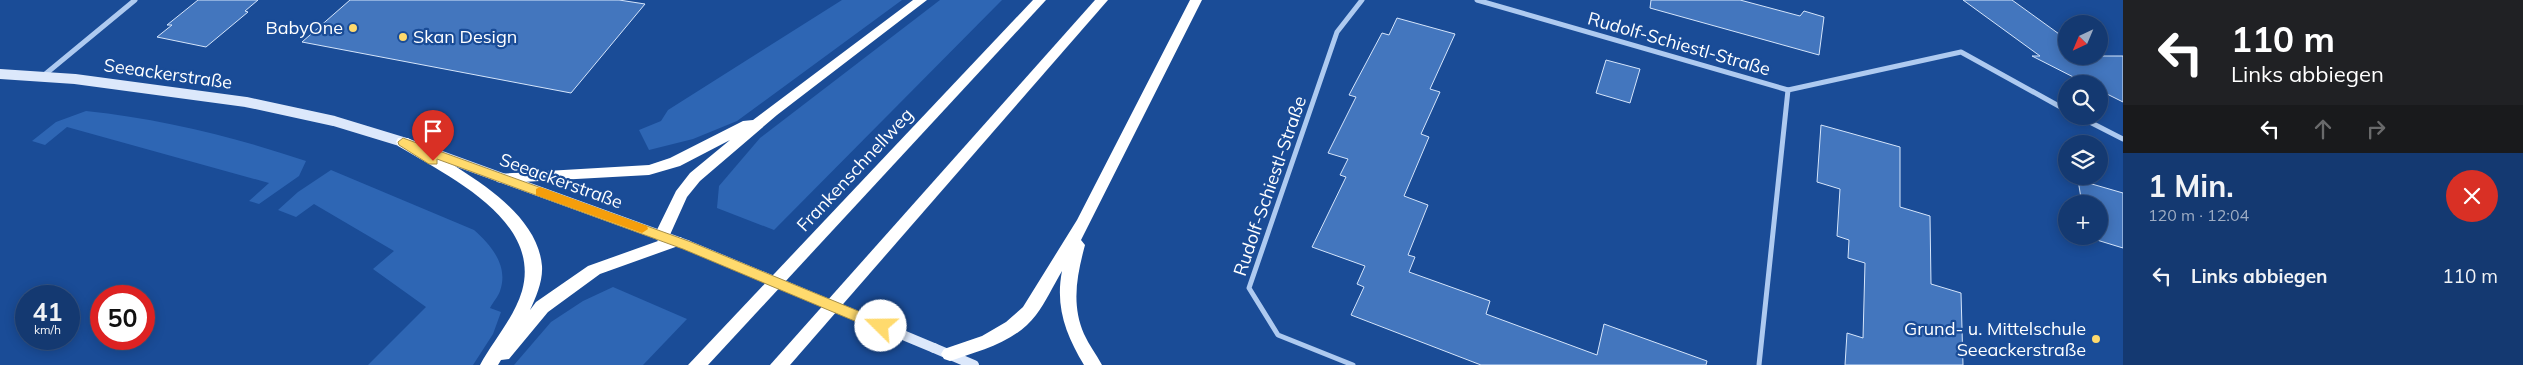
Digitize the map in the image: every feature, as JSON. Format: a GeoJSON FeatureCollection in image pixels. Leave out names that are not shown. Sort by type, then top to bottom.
{"type":"FeatureCollection","features":[{"type":"Feature","properties":{"kind":"highway"},"geometry":{"type":"LineString","coordinates":[[493,365],[542,307],[574,282],[594,270],[675,241],[681,195],[695,177],[772,112],[921,0]]}},
{"type":"Feature","properties":{"kind":"highway","name":"Frankenschnellweg"},"geometry":{"type":"LineString","coordinates":[[697,365],[1040,0]]}},
{"type":"Feature","properties":{"kind":"highway"},"geometry":{"type":"LineString","coordinates":[[779,365],[1102,0]]}},
{"type":"Feature","properties":{"kind":"highway"},"geometry":{"type":"LineString","coordinates":[[960,361],[1012,327],[1029,312],[1084,222],[1196,0]]}},
{"type":"Feature","properties":{"kind":"highway"},"geometry":{"type":"LineString","coordinates":[[502,178],[649,170],[675,162],[772,112]]}},
{"type":"Feature","properties":{"kind":"highway"},"geometry":{"type":"LineString","coordinates":[[403,142],[506,211],[527,238],[534,261],[530,291],[489,365]]}},
{"type":"Feature","properties":{"kind":"highway"},"geometry":{"type":"LineString","coordinates":[[1084,222],[1070,268],[1067,311],[1076,339],[1093,365]]}},
{"type":"Feature","properties":{"kind":"main road","name":"Seeackerstraße"},"geometry":{"type":"LineString","coordinates":[[0,74],[43,76],[246,102],[334,121],[403,142],[675,241],[934,348],[960,361]]}},
{"type":"Feature","properties":{"kind":"street"},"geometry":{"type":"LineString","coordinates":[[43,76],[135,0]]}},
{"type":"Feature","properties":{"kind":"street","name":"Rudolf-Schiestl-Straße"},"geometry":{"type":"LineString","coordinates":[[1353,365],[1278,335],[1248,288],[1337,32],[1362,0]]}},
{"type":"Feature","properties":{"kind":"street","name":"Rudolf-Schiestl-Straße"},"geometry":{"type":"LineString","coordinates":[[1477,0],[1788,90],[1961,52],[2058,106]]}},
{"type":"Feature","properties":{"kind":"street","name":"Rudolf-Schiestl-Straße"},"geometry":{"type":"LineString","coordinates":[[1759,365],[1788,90]]}},
{"type":"Feature","properties":{"kind":"street"},"geometry":{"type":"LineString","coordinates":[[2096,125],[2123,139]]}},
{"type":"Feature","properties":{"kind":"shaded area"},"geometry":{"type":"Polygon","coordinates":[[[842,0],[902,0],[737,121],[693,139],[649,150],[639,130],[661,121],[668,110],[842,0]]]}},
{"type":"Feature","properties":{"kind":"shaded area"},"geometry":{"type":"Polygon","coordinates":[[[940,0],[1002,0],[774,230],[717,208],[719,186],[760,138],[940,0]]]}},
{"type":"Feature","properties":{"kind":"shaded area"},"geometry":{"type":"Polygon","coordinates":[[[86,111],[114,114],[198,130],[306,161],[299,176],[259,204],[249,201],[269,183],[67,127],[45,145],[32,141],[56,122],[86,111]]]}},
{"type":"Feature","properties":{"kind":"shaded area"},"geometry":{"type":"Polygon","coordinates":[[[331,170],[474,230],[492,249],[500,265],[502,282],[499,293],[490,308],[501,312],[493,334],[473,365],[368,365],[426,307],[373,269],[394,251],[314,204],[296,217],[278,210],[298,192],[331,170]]]}},
{"type":"Feature","properties":{"kind":"shaded area"},"geometry":{"type":"Polygon","coordinates":[[[613,287],[687,319],[643,365],[514,365],[551,322],[583,301],[613,287]]]}},
{"type":"Feature","properties":{"kind":"building"},"geometry":{"type":"Polygon","coordinates":[[[198,0],[258,0],[245,11],[248,12],[206,47],[157,37],[172,25],[167,25],[198,0]]]}},
{"type":"Feature","properties":{"kind":"building"},"geometry":{"type":"Polygon","coordinates":[[[350,0],[619,0],[645,4],[571,93],[302,42],[350,0]]]}},
{"type":"Feature","properties":{"kind":"building"},"geometry":{"type":"Polygon","coordinates":[[[1651,0],[1740,0],[1800,16],[1804,11],[1824,17],[1819,55],[1650,8],[1651,0]]]}},
{"type":"Feature","properties":{"kind":"building"},"geometry":{"type":"Polygon","coordinates":[[[1963,0],[2012,0],[2058,33],[2058,65],[2108,65],[2108,56],[2123,56],[2123,102],[2108,94],[2108,75],[2069,75],[2032,56],[2040,56],[1963,0]]]}},
{"type":"Feature","properties":{"kind":"building"},"geometry":{"type":"Polygon","coordinates":[[[1397,18],[1455,34],[1430,89],[1440,92],[1421,134],[1429,137],[1404,196],[1428,205],[1408,255],[1415,257],[1409,272],[1490,301],[1486,314],[1597,355],[1604,324],[1707,361],[1706,365],[1481,365],[1351,315],[1364,287],[1357,284],[1365,266],[1312,247],[1346,177],[1340,175],[1348,159],[1328,153],[1356,97],[1349,95],[1382,33],[1389,35],[1397,18]]]}},
{"type":"Feature","properties":{"kind":"building"},"geometry":{"type":"Polygon","coordinates":[[[1606,60],[1640,69],[1630,103],[1596,93],[1606,60]]]}},
{"type":"Feature","properties":{"kind":"building"},"geometry":{"type":"Polygon","coordinates":[[[1821,125],[1900,147],[1900,207],[1930,216],[1931,284],[1961,293],[1963,365],[1845,365],[1847,333],[1863,338],[1865,263],[1848,258],[1849,240],[1837,236],[1840,189],[1817,182],[1821,125]]]}},
{"type":"Feature","properties":{"kind":"building"},"geometry":{"type":"Polygon","coordinates":[[[2079,185],[2095,185],[2123,193],[2123,248],[2108,243],[2108,195],[2080,195],[2079,185]]]}},
{"type":"Feature","properties":{"kind":"slow traffic"},"geometry":{"type":"LineString","coordinates":[[540,192],[642,229]]}},
{"type":"Feature","properties":{"kind":"place","name":"BabyOne"},"geometry":{"type":"Point","coordinates":[353,28]}},
{"type":"Feature","properties":{"kind":"place","name":"Skan Design"},"geometry":{"type":"Point","coordinates":[403,37]}},
{"type":"Feature","properties":{"kind":"place","name":"Grund- u. Mittelschule Seeackerstraße"},"geometry":{"type":"Point","coordinates":[2096,339]}},
{"type":"Feature","properties":{"kind":"route"},"geometry":{"type":"LineString","coordinates":[[433,161],[403,142],[687,245],[881,326]]}}]}
